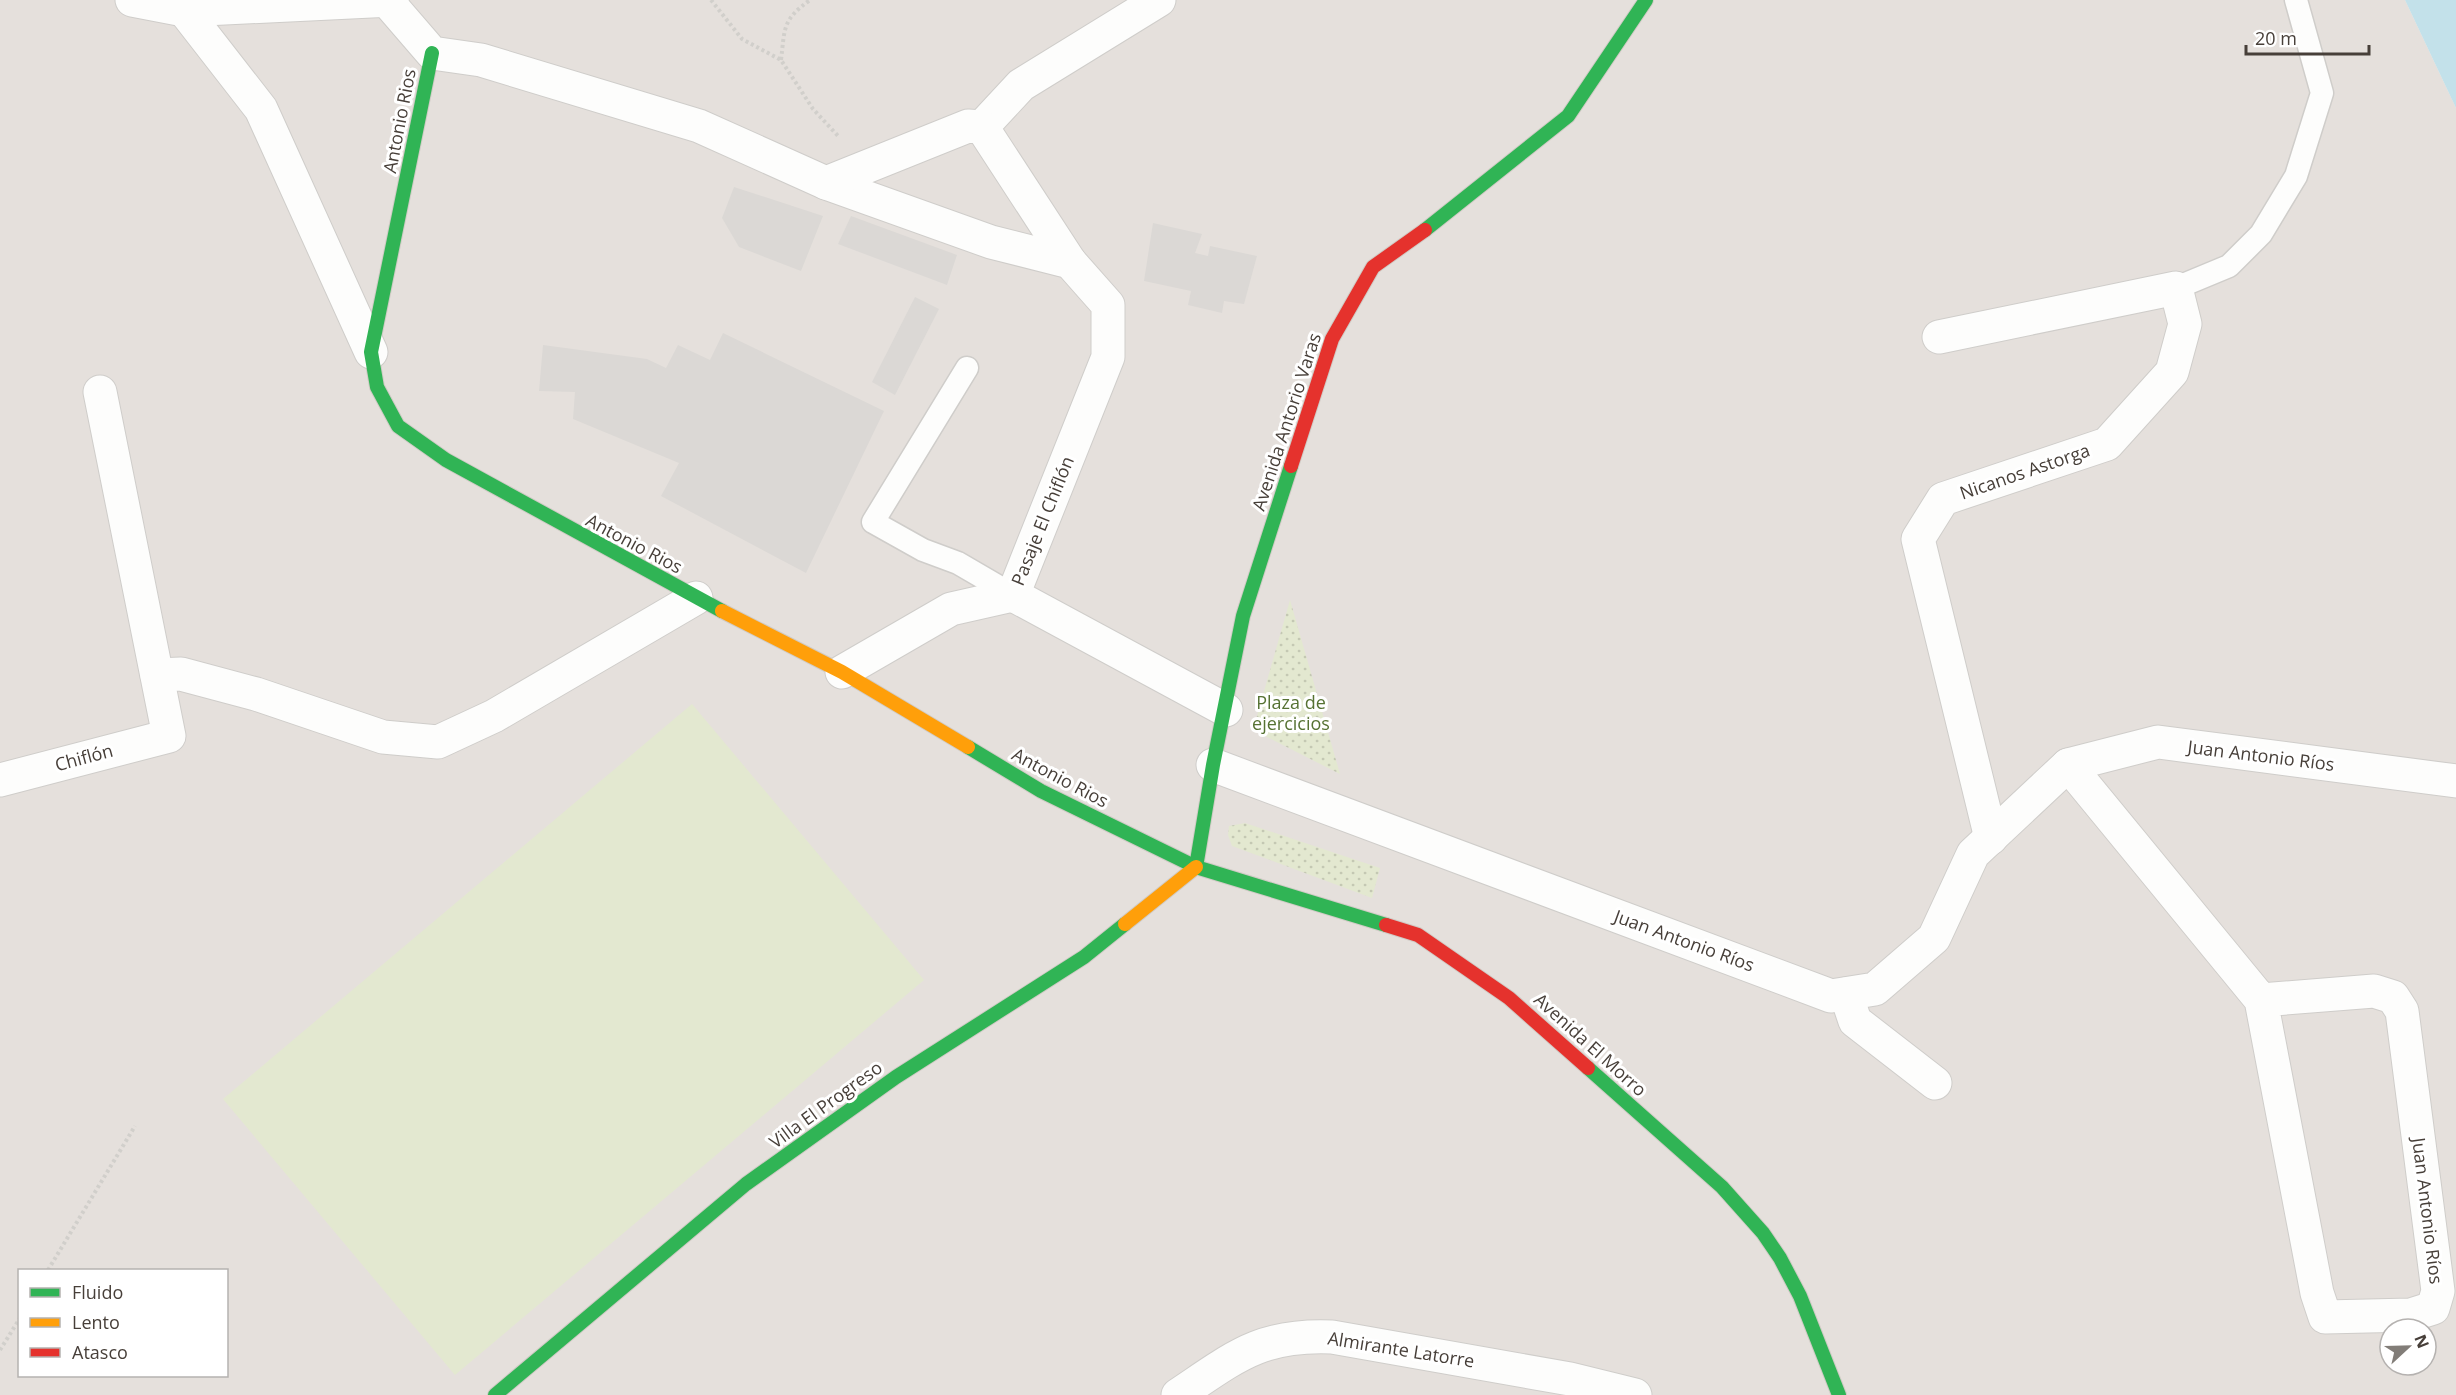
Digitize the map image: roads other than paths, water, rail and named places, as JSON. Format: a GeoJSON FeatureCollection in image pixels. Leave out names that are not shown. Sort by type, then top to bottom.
{"type":"FeatureCollection","features":[{"type":"Feature","properties":{"kind":"street"},"geometry":{"type":"LineString","coordinates":[[132,0],[184,10],[390,1],[432,53],[481,60],[699,126],[826,183],[991,242],[1070,262]]}},
{"type":"Feature","properties":{"kind":"street"},"geometry":{"type":"LineString","coordinates":[[826,183],[968,126],[982,127],[1021,85],[1159,0]]}},
{"type":"Feature","properties":{"kind":"street","name":"Avenida Antorio Varas"},"geometry":{"type":"LineString","coordinates":[[1196,867],[1213,765],[1226,710],[1243,616],[1332,339],[1373,267],[1427,228],[1568,116],[1646,0]]}},
{"type":"Feature","properties":{"kind":"street"},"geometry":{"type":"LineString","coordinates":[[184,10],[261,109],[371,352]]}},
{"type":"Feature","properties":{"kind":"street","name":"Antonio Rios"},"geometry":{"type":"LineString","coordinates":[[432,53],[371,352],[377,387],[398,426],[456,465],[696,598],[842,672],[1041,791],[1196,867]]}},
{"type":"Feature","properties":{"kind":"street","name":"Pasaje El Chiflón"},"geometry":{"type":"LineString","coordinates":[[982,127],[1070,262],[1108,305],[1108,357],[1013,595],[1226,710]]}},
{"type":"Feature","properties":{"kind":"street"},"geometry":{"type":"LineString","coordinates":[[1939,337],[2176,288]]}},
{"type":"Feature","properties":{"kind":"street","name":"Nicanos Astorga"},"geometry":{"type":"LineString","coordinates":[[1991,837],[1918,539],[1943,499],[2107,444],[2172,372],[2186,324],[2176,288]]}},
{"type":"Feature","properties":{"kind":"street"},"geometry":{"type":"LineString","coordinates":[[100,392],[157,675],[181,674],[256,694],[383,737],[438,742],[512,706],[696,598]]}},
{"type":"Feature","properties":{"kind":"street"},"geometry":{"type":"LineString","coordinates":[[842,672],[951,609],[1013,595]]}},
{"type":"Feature","properties":{"kind":"street","name":"Chiflón"},"geometry":{"type":"LineString","coordinates":[[0,780],[169,736],[157,675]]}},
{"type":"Feature","properties":{"kind":"street","name":"Juan Antonio Ríos"},"geometry":{"type":"LineString","coordinates":[[1213,765],[1831,996],[1875,989],[1934,938],[1973,854],[2068,765],[2158,742],[2456,781]]}},
{"type":"Feature","properties":{"kind":"street","name":"Juan Antonio Ríos"},"geometry":{"type":"LineString","coordinates":[[2068,765],[2261,1000],[2317,1293],[2325,1317],[2411,1315],[2433,1308],[2438,1291],[2402,1011],[2393,997],[2374,991],[2261,1000]]}},
{"type":"Feature","properties":{"kind":"street","name":"Villa El Progreso"},"geometry":{"type":"LineString","coordinates":[[495,1395],[746,1184],[896,1077],[1084,957],[1196,867]]}},
{"type":"Feature","properties":{"kind":"street","name":"Avenida El Morro"},"geometry":{"type":"LineString","coordinates":[[1196,867],[1418,935],[1509,998],[1713,1180],[1748,1215],[1768,1240],[1794,1284],[1839,1395]]}},
{"type":"Feature","properties":{"kind":"street"},"geometry":{"type":"LineString","coordinates":[[1846,994],[1855,1021],[1935,1083]]}},
{"type":"Feature","properties":{"kind":"street","name":"Almirante Latorre"},"geometry":{"type":"LineString","coordinates":[[1178,1395],[1252,1348],[1277,1340],[1304,1336],[1332,1337],[1568,1387],[1635,1395]]}},
{"type":"Feature","properties":{"kind":"lane"},"geometry":{"type":"LineString","coordinates":[[2176,288],[2229,266],[2261,234],[2296,176],[2322,93],[2296,0]]}},
{"type":"Feature","properties":{"kind":"lane"},"geometry":{"type":"LineString","coordinates":[[968,368],[873,522],[923,550],[958,563],[1013,595]]}},
{"type":"Feature","properties":{"kind":"water"},"geometry":{"type":"Polygon","coordinates":[[[2405,0],[2456,0],[2456,108],[2405,0]]]}},
{"type":"Feature","properties":{"kind":"park label","name":"Plaza de ejercicios"},"geometry":{"type":"Point","coordinates":[1291,713]}}]}
